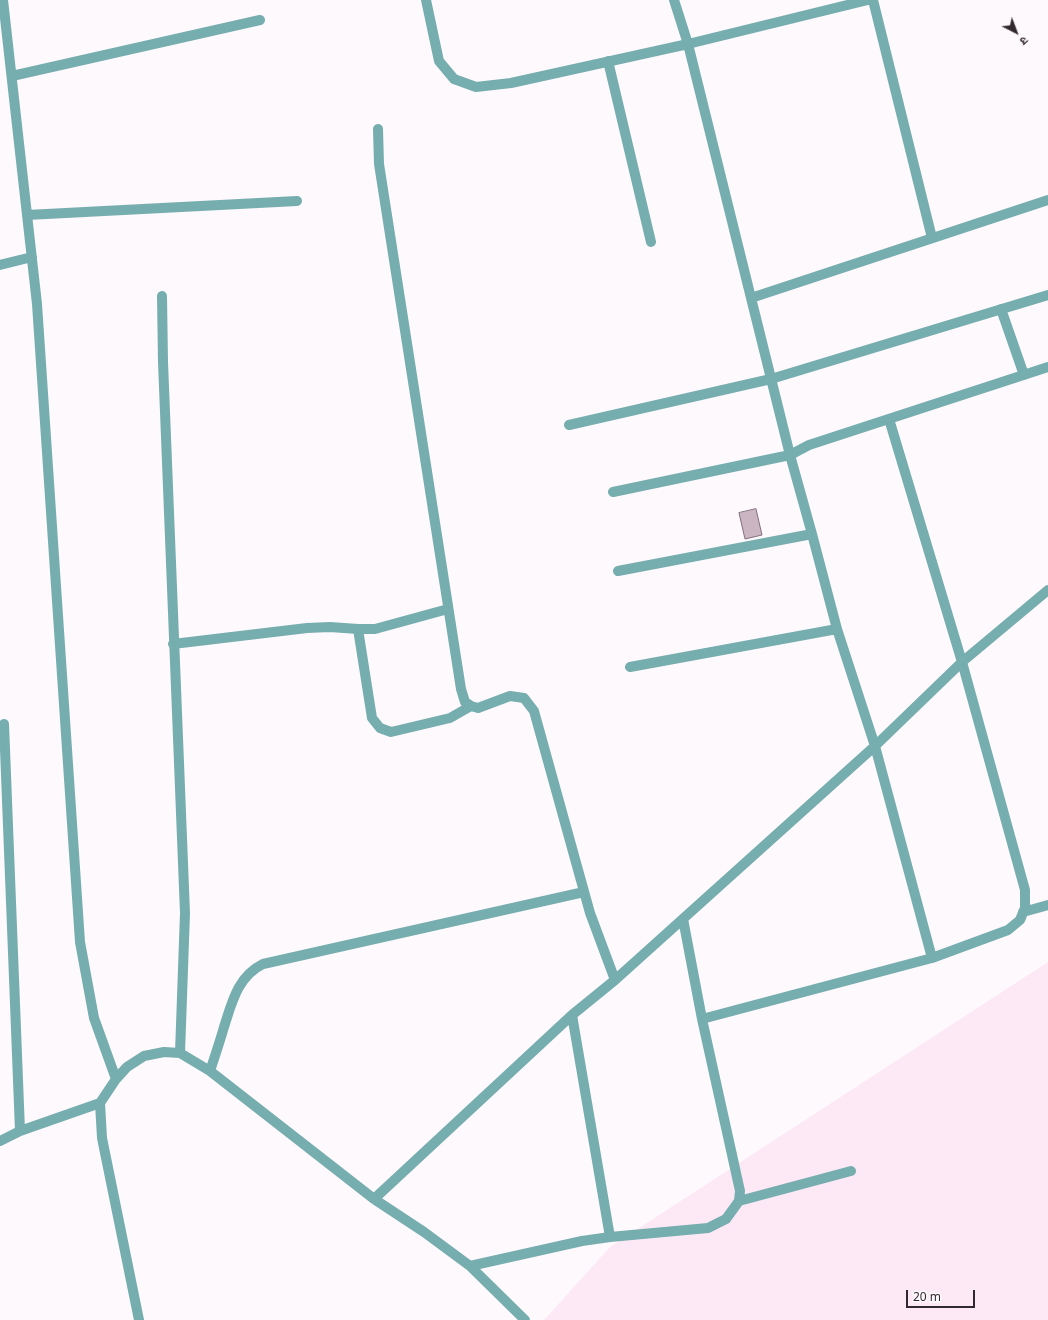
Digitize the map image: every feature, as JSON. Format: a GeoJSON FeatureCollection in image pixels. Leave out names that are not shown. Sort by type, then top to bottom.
{"type":"FeatureCollection","features":[{"type":"Feature","properties":{"kind":"street"},"geometry":{"type":"LineString","coordinates":[[3,0],[38,312],[80,942],[94,1018],[116,1079]]}},
{"type":"Feature","properties":{"kind":"street"},"geometry":{"type":"LineString","coordinates":[[426,0],[439,61],[454,79],[476,87],[511,83],[608,62],[868,0]]}},
{"type":"Feature","properties":{"kind":"street"},"geometry":{"type":"LineString","coordinates":[[674,0],[688,44],[790,455],[837,629],[875,746],[932,958]]}},
{"type":"Feature","properties":{"kind":"street"},"geometry":{"type":"LineString","coordinates":[[873,0],[932,238]]}},
{"type":"Feature","properties":{"kind":"street"},"geometry":{"type":"LineString","coordinates":[[12,76],[260,20]]}},
{"type":"Feature","properties":{"kind":"street"},"geometry":{"type":"LineString","coordinates":[[608,62],[651,242]]}},
{"type":"Feature","properties":{"kind":"street"},"geometry":{"type":"LineString","coordinates":[[378,129],[379,164],[461,689],[465,702],[478,708],[510,696],[524,698],[534,711],[590,913],[615,980]]}},
{"type":"Feature","properties":{"kind":"street"},"geometry":{"type":"LineString","coordinates":[[751,298],[1048,200]]}},
{"type":"Feature","properties":{"kind":"street"},"geometry":{"type":"LineString","coordinates":[[27,215],[297,201]]}},
{"type":"Feature","properties":{"kind":"street"},"geometry":{"type":"LineString","coordinates":[[0,265],[32,257]]}},
{"type":"Feature","properties":{"kind":"street"},"geometry":{"type":"LineString","coordinates":[[570,425],[772,378],[1048,295]]}},
{"type":"Feature","properties":{"kind":"street"},"geometry":{"type":"LineString","coordinates":[[162,296],[173,644],[184,913],[180,1053]]}},
{"type":"Feature","properties":{"kind":"street"},"geometry":{"type":"LineString","coordinates":[[1001,309],[1024,375]]}},
{"type":"Feature","properties":{"kind":"street"},"geometry":{"type":"LineString","coordinates":[[613,492],[790,455],[809,445],[1048,367]]}},
{"type":"Feature","properties":{"kind":"street"},"geometry":{"type":"LineString","coordinates":[[702,1019],[932,958],[1008,930],[1020,920],[1025,908],[1025,890],[962,662],[889,419]]}},
{"type":"Feature","properties":{"kind":"street"},"geometry":{"type":"LineString","coordinates":[[618,571],[812,534]]}},
{"type":"Feature","properties":{"kind":"street"},"geometry":{"type":"LineString","coordinates":[[374,1199],[572,1015],[615,980],[875,746],[962,662],[1048,590]]}},
{"type":"Feature","properties":{"kind":"street"},"geometry":{"type":"LineString","coordinates":[[173,644],[307,628],[330,627],[375,629],[448,609]]}},
{"type":"Feature","properties":{"kind":"street"},"geometry":{"type":"LineString","coordinates":[[358,629],[372,718],[380,728],[391,732],[450,718],[472,706]]}},
{"type":"Feature","properties":{"kind":"street"},"geometry":{"type":"LineString","coordinates":[[630,667],[837,629]]}},
{"type":"Feature","properties":{"kind":"street"},"geometry":{"type":"LineString","coordinates":[[4,724],[20,1131]]}},
{"type":"Feature","properties":{"kind":"street"},"geometry":{"type":"LineString","coordinates":[[210,1071],[235,993],[247,975],[254,968],[263,964],[584,892]]}},
{"type":"Feature","properties":{"kind":"street"},"geometry":{"type":"LineString","coordinates":[[1023,912],[1048,905]]}},
{"type":"Feature","properties":{"kind":"street"},"geometry":{"type":"LineString","coordinates":[[470,1266],[582,1241],[708,1228],[726,1219],[738,1201],[740,1191],[702,1019],[682,919]]}},
{"type":"Feature","properties":{"kind":"street"},"geometry":{"type":"LineString","coordinates":[[572,1015],[610,1237]]}},
{"type":"Feature","properties":{"kind":"street"},"geometry":{"type":"LineString","coordinates":[[139,1320],[102,1138],[100,1103],[116,1079],[127,1068],[144,1056],[164,1052],[180,1053],[210,1071],[374,1199],[424,1232],[470,1266],[525,1320]]}},
{"type":"Feature","properties":{"kind":"street"},"geometry":{"type":"LineString","coordinates":[[0,1141],[20,1131],[100,1103]]}},
{"type":"Feature","properties":{"kind":"street"},"geometry":{"type":"LineString","coordinates":[[738,1201],[851,1171]]}},
{"type":"Feature","properties":{"kind":"shaded area"},"geometry":{"type":"Polygon","coordinates":[[[1048,962],[1048,1320],[544,1320],[610,1247],[1048,962]]]}},
{"type":"Feature","properties":{"kind":"building"},"geometry":{"type":"Polygon","coordinates":[[[756,509],[762,535],[745,539],[739,513],[756,509]]]}}]}
